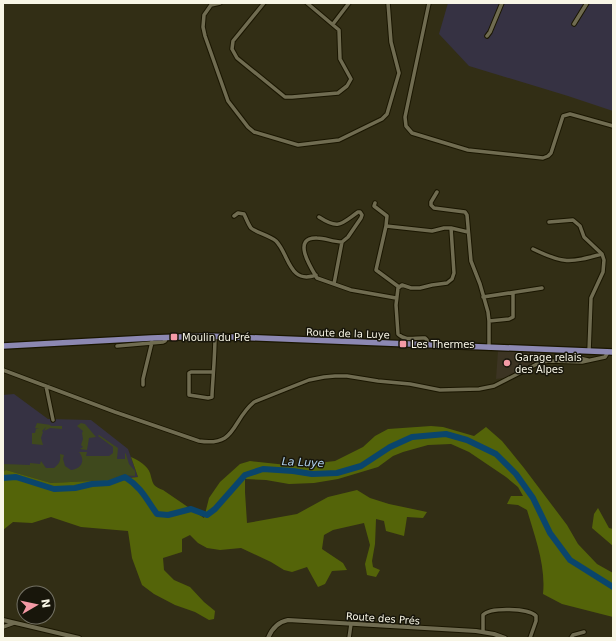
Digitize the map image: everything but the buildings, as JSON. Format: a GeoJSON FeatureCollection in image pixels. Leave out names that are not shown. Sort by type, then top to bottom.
{"type":"FeatureCollection","features":[{"type":"Feature","properties":{"kind":"main road","name":"Route de la Luye"},"geometry":{"type":"LineString","coordinates":[[3,346],[188,337],[251,338],[610,352]]}},
{"type":"Feature","properties":{"kind":"street"},"geometry":{"type":"LineString","coordinates":[[220,3],[211,5],[207,10],[204,17],[204,32],[228,101],[248,127],[254,132],[301,145],[344,138],[382,119],[387,114],[399,73],[391,42],[388,3]]}},
{"type":"Feature","properties":{"kind":"street"},"geometry":{"type":"LineString","coordinates":[[264,3],[233,41],[232,49],[237,58],[285,96],[290,97],[338,93],[346,87],[351,78],[340,59],[340,32],[338,28],[307,3]]}},
{"type":"Feature","properties":{"kind":"street"},"geometry":{"type":"LineString","coordinates":[[333,24],[349,3]]}},
{"type":"Feature","properties":{"kind":"street"},"geometry":{"type":"LineString","coordinates":[[429,3],[405,117],[406,126],[412,133],[468,150],[543,158],[551,153],[563,116],[565,114],[570,114],[613,126]]}},
{"type":"Feature","properties":{"kind":"street"},"geometry":{"type":"LineString","coordinates":[[486,36],[490,32],[502,3]]}},
{"type":"Feature","properties":{"kind":"street"},"geometry":{"type":"LineString","coordinates":[[574,24],[584,3]]}},
{"type":"Feature","properties":{"kind":"street"},"geometry":{"type":"LineString","coordinates":[[582,9],[587,3]]}},
{"type":"Feature","properties":{"kind":"street"},"geometry":{"type":"LineString","coordinates":[[437,192],[431,202],[431,205],[434,208],[464,212],[467,215],[471,261],[489,321],[489,348]]}},
{"type":"Feature","properties":{"kind":"street"},"geometry":{"type":"LineString","coordinates":[[375,203],[374,206],[387,216],[376,270],[399,287],[402,285],[411,288],[420,288],[450,281],[454,273],[451,228]]}},
{"type":"Feature","properties":{"kind":"street"},"geometry":{"type":"LineString","coordinates":[[319,217],[334,225],[340,225],[358,212],[362,214],[361,218],[342,242],[334,284]]}},
{"type":"Feature","properties":{"kind":"street"},"geometry":{"type":"LineString","coordinates":[[234,216],[238,213],[244,214],[251,228],[268,235],[276,241],[294,272],[299,276],[311,277],[316,275]]}},
{"type":"Feature","properties":{"kind":"street"},"geometry":{"type":"LineString","coordinates":[[549,222],[574,220],[580,226],[584,237],[602,254],[604,264],[602,272],[591,296],[589,352]]}},
{"type":"Feature","properties":{"kind":"street"},"geometry":{"type":"LineString","coordinates":[[386,226],[432,231],[451,228],[468,232]]}},
{"type":"Feature","properties":{"kind":"street"},"geometry":{"type":"LineString","coordinates":[[342,242],[315,237],[307,240],[304,254],[317,278],[351,290],[396,298]]}},
{"type":"Feature","properties":{"kind":"street"},"geometry":{"type":"LineString","coordinates":[[533,249],[550,257],[566,262],[578,261],[602,254]]}},
{"type":"Feature","properties":{"kind":"street"},"geometry":{"type":"LineString","coordinates":[[399,287],[396,298],[397,331],[400,336],[414,339],[424,337],[427,340],[428,345]]}},
{"type":"Feature","properties":{"kind":"street"},"geometry":{"type":"LineString","coordinates":[[483,297],[542,288]]}},
{"type":"Feature","properties":{"kind":"street"},"geometry":{"type":"LineString","coordinates":[[489,321],[509,319],[513,317],[512,293]]}},
{"type":"Feature","properties":{"kind":"street"},"geometry":{"type":"LineString","coordinates":[[117,346],[165,341],[167,337]]}},
{"type":"Feature","properties":{"kind":"street"},"geometry":{"type":"LineString","coordinates":[[213,372],[190,372],[189,395],[210,398],[212,395],[215,338]]}},
{"type":"Feature","properties":{"kind":"street"},"geometry":{"type":"LineString","coordinates":[[143,385],[143,379],[152,342]]}},
{"type":"Feature","properties":{"kind":"street"},"geometry":{"type":"LineString","coordinates":[[577,351],[577,355],[580,358],[589,361]]}},
{"type":"Feature","properties":{"kind":"street"},"geometry":{"type":"LineString","coordinates":[[3,370],[115,412],[199,440],[211,442],[219,441],[231,433],[248,408],[254,402],[309,380],[324,377],[347,376],[378,382],[410,384],[440,390],[479,389],[494,386],[541,362],[589,361],[605,357],[610,352]]}},
{"type":"Feature","properties":{"kind":"street"},"geometry":{"type":"LineString","coordinates":[[46,386],[53,420]]}},
{"type":"Feature","properties":{"kind":"street"},"geometry":{"type":"LineString","coordinates":[[483,632],[483,615],[485,613],[490,611],[512,609],[532,612],[536,616],[536,621],[530,638]]}},
{"type":"Feature","properties":{"kind":"street"},"geometry":{"type":"LineString","coordinates":[[3,620],[79,638]]}},
{"type":"Feature","properties":{"kind":"street","name":"Route des Prés"},"geometry":{"type":"LineString","coordinates":[[268,638],[271,631],[278,624],[288,620],[483,632],[505,638]]}},
{"type":"Feature","properties":{"kind":"street"},"geometry":{"type":"LineString","coordinates":[[3,627],[14,623]]}},
{"type":"Feature","properties":{"kind":"street"},"geometry":{"type":"LineString","coordinates":[[350,638],[351,624]]}},
{"type":"Feature","properties":{"kind":"street"},"geometry":{"type":"LineString","coordinates":[[571,638],[573,635],[584,632]]}},
{"type":"Feature","properties":{"kind":"shaded area"},"geometry":{"type":"Polygon","coordinates":[[[448,3],[613,3],[613,111],[469,66],[439,34],[448,3]]]}},
{"type":"Feature","properties":{"kind":"shaded area"},"geometry":{"type":"Polygon","coordinates":[[[498,351],[544,352],[543,359],[511,377],[496,379],[498,351]]]}},
{"type":"Feature","properties":{"kind":"shaded area"},"geometry":{"type":"Polygon","coordinates":[[[14,394],[48,419],[91,420],[128,449],[138,477],[51,483],[6,470],[3,472],[3,395],[14,394]]]}},
{"type":"Feature","properties":{"kind":"green space"},"geometry":{"type":"Polygon","coordinates":[[[37,423],[51,425],[50,426],[62,426],[62,429],[50,428],[44,431],[46,427],[42,431],[41,438],[43,445],[32,444],[32,433],[35,433],[36,429],[39,429],[35,428],[37,423]]]}},
{"type":"Feature","properties":{"kind":"green space"},"geometry":{"type":"Polygon","coordinates":[[[81,423],[85,424],[96,437],[89,438],[87,450],[80,449],[83,447],[81,445],[83,431],[77,426],[81,423]]]}},
{"type":"Feature","properties":{"kind":"green space"},"geometry":{"type":"Polygon","coordinates":[[[431,426],[443,427],[474,436],[486,427],[502,441],[567,525],[578,544],[597,564],[613,573],[613,617],[562,604],[543,594],[544,583],[541,562],[527,510],[518,505],[507,504],[511,496],[523,496],[518,487],[469,452],[451,444],[428,445],[403,452],[393,456],[378,467],[338,479],[314,483],[289,484],[266,480],[245,479],[247,523],[297,514],[328,497],[357,490],[370,498],[389,504],[427,512],[423,518],[407,517],[404,536],[386,531],[384,521],[376,519],[375,544],[372,561],[373,567],[380,570],[376,577],[367,575],[365,564],[370,545],[364,523],[333,530],[324,535],[322,549],[343,563],[347,570],[332,571],[325,584],[318,587],[307,567],[292,572],[284,570],[271,562],[241,548],[220,550],[207,548],[198,543],[190,535],[182,539],[182,552],[163,558],[164,570],[174,580],[190,587],[215,611],[214,619],[209,620],[195,612],[175,605],[154,594],[142,585],[132,558],[128,531],[81,527],[51,517],[32,523],[13,522],[3,530],[3,472],[6,470],[51,483],[138,477],[131,457],[147,468],[155,486],[204,518],[209,498],[220,482],[240,464],[250,461],[306,467],[318,463],[335,461],[363,447],[375,436],[388,429],[431,426]]]}},
{"type":"Feature","properties":{"kind":"green space"},"geometry":{"type":"Polygon","coordinates":[[[99,435],[118,448],[117,459],[125,459],[125,453],[126,454],[129,464],[135,471],[135,476],[122,475],[118,479],[111,480],[51,483],[6,470],[3,472],[3,464],[30,465],[30,463],[40,464],[41,461],[46,468],[54,468],[59,462],[60,454],[64,455],[63,459],[65,466],[71,470],[75,469],[80,466],[82,461],[79,452],[87,452],[86,456],[109,456],[113,453],[113,447],[98,436],[99,435]]]}},
{"type":"Feature","properties":{"kind":"green space"},"geometry":{"type":"Polygon","coordinates":[[[598,508],[609,528],[613,529],[613,546],[592,528],[594,514],[598,508]]]}},
{"type":"Feature","properties":{"kind":"waterway","name":"La Luye"},"geometry":{"type":"LineString","coordinates":[[3,478],[16,477],[54,489],[75,488],[92,484],[109,483],[125,477],[140,490],[157,514],[168,515],[191,509],[207,515],[215,509],[245,475],[263,469],[312,474],[337,473],[361,466],[390,447],[412,437],[446,434],[467,440],[496,454],[516,474],[533,498],[550,533],[570,560],[613,587]]}},
{"type":"Feature","properties":{"kind":"place","name":"Moulin du Pré"},"geometry":{"type":"Point","coordinates":[174,337]}},
{"type":"Feature","properties":{"kind":"place","name":"Les Thermes"},"geometry":{"type":"Point","coordinates":[403,344]}},
{"type":"Feature","properties":{"kind":"place","name":"Garage relais des Alpes"},"geometry":{"type":"Point","coordinates":[507,363]}}]}
